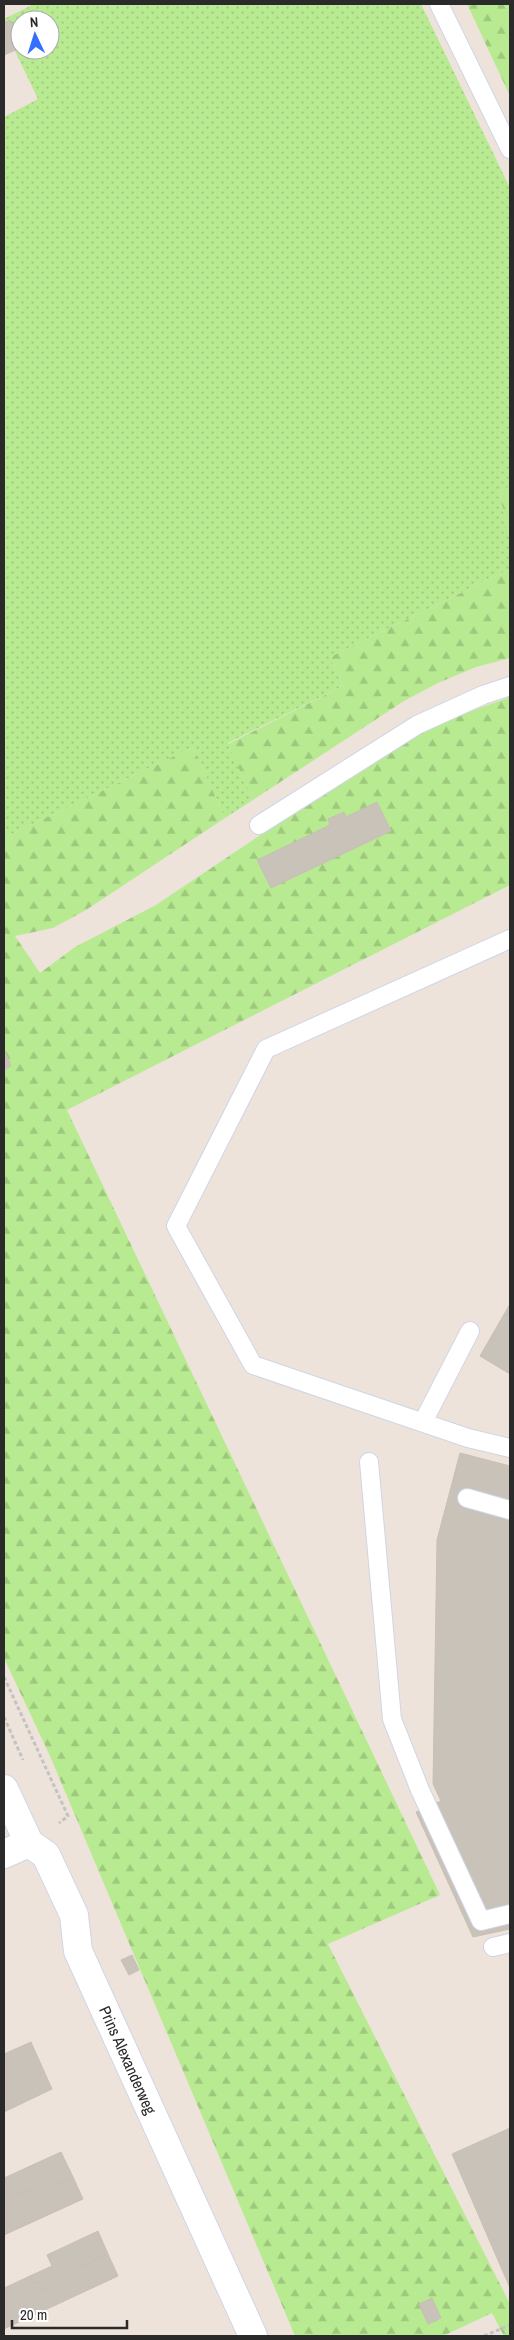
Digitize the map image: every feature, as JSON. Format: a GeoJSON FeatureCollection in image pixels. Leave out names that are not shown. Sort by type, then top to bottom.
{"type":"FeatureCollection","features":[{"type":"Feature","properties":{"kind":"street","name":"Prins Alexanderweg"},"geometry":{"type":"LineString","coordinates":[[4,1789],[29,1843],[46,1855],[74,1915],[78,1951],[253,2336]]}},
{"type":"Feature","properties":{"kind":"street"},"geometry":{"type":"LineString","coordinates":[[4,1854],[29,1843]]}},
{"type":"Feature","properties":{"kind":"lane"},"geometry":{"type":"LineString","coordinates":[[439,4],[510,149]]}},
{"type":"Feature","properties":{"kind":"lane"},"geometry":{"type":"LineString","coordinates":[[259,825],[417,725],[483,695],[510,686]]}},
{"type":"Feature","properties":{"kind":"lane"},"geometry":{"type":"LineString","coordinates":[[510,939],[266,1049],[176,1226],[253,1365],[468,1438],[510,1448]]}},
{"type":"Feature","properties":{"kind":"lane"},"geometry":{"type":"LineString","coordinates":[[423,1422],[470,1331]]}},
{"type":"Feature","properties":{"kind":"lane"},"geometry":{"type":"LineString","coordinates":[[369,1462],[392,1719],[420,1790],[481,1920],[510,1914]]}},
{"type":"Feature","properties":{"kind":"lane"},"geometry":{"type":"LineString","coordinates":[[467,1498],[510,1510]]}},
{"type":"Feature","properties":{"kind":"path"},"geometry":{"type":"LineString","coordinates":[[4,1677],[68,1816],[53,1827]]}},
{"type":"Feature","properties":{"kind":"path"},"geometry":{"type":"LineString","coordinates":[[484,2336],[510,2325]]}},
{"type":"Feature","properties":{"kind":"green space"},"geometry":{"type":"Polygon","coordinates":[[[34,4],[421,4],[510,188],[510,487],[499,491],[510,541],[510,569],[330,657],[343,686],[228,743],[253,800],[225,818],[193,747],[4,838],[4,117],[38,99],[19,60],[60,60],[60,10],[22,10],[34,4]]]}},
{"type":"Feature","properties":{"kind":"green space"},"geometry":{"type":"Polygon","coordinates":[[[467,4],[510,4],[510,96],[467,4]]]}},
{"type":"Feature","properties":{"kind":"green space"},"geometry":{"type":"Polygon","coordinates":[[[10,16],[10,41],[4,28],[4,19],[10,16]]]}},
{"type":"Feature","properties":{"kind":"green space"},"geometry":{"type":"Polygon","coordinates":[[[510,487],[510,541],[499,491],[510,487]]]}},
{"type":"Feature","properties":{"kind":"green space"},"geometry":{"type":"Polygon","coordinates":[[[510,569],[510,658],[476,667],[438,683],[404,701],[253,800],[228,744],[343,686],[330,657],[510,569]]]}},
{"type":"Feature","properties":{"kind":"green space"},"geometry":{"type":"Polygon","coordinates":[[[510,697],[510,885],[67,1110],[440,1895],[328,1944],[510,2304],[510,2336],[504,2336],[492,2313],[443,2336],[295,2336],[50,1756],[4,1658],[4,838],[193,747],[225,818],[86,910],[53,928],[15,936],[40,973],[75,947],[156,905],[399,742],[452,718],[510,697]]]}},
{"type":"Feature","properties":{"kind":"building"},"geometry":{"type":"Polygon","coordinates":[[[10,20],[10,52],[4,55],[4,23],[10,20]]]}},
{"type":"Feature","properties":{"kind":"building"},"geometry":{"type":"Polygon","coordinates":[[[377,802],[391,831],[271,888],[257,860],[330,825],[328,819],[344,812],[346,817],[377,802]]]}},
{"type":"Feature","properties":{"kind":"building"},"geometry":{"type":"Polygon","coordinates":[[[4,1049],[11,1066],[4,1070],[4,1049]]]}},
{"type":"Feature","properties":{"kind":"building"},"geometry":{"type":"Polygon","coordinates":[[[510,1304],[510,1374],[480,1356],[510,1304]]]}},
{"type":"Feature","properties":{"kind":"building"},"geometry":{"type":"Polygon","coordinates":[[[460,1453],[510,1466],[510,1929],[473,1937],[416,1812],[441,1801],[433,1784],[437,1540],[460,1453]]]}},
{"type":"Feature","properties":{"kind":"building"},"geometry":{"type":"Polygon","coordinates":[[[132,1955],[139,1970],[129,1975],[121,1960],[132,1955]]]}},
{"type":"Feature","properties":{"kind":"building"},"geometry":{"type":"Polygon","coordinates":[[[31,2042],[52,2089],[4,2112],[4,2054],[31,2042]]]}},
{"type":"Feature","properties":{"kind":"building"},"geometry":{"type":"Polygon","coordinates":[[[510,2128],[510,2288],[452,2154],[510,2128]]]}},
{"type":"Feature","properties":{"kind":"building"},"geometry":{"type":"Polygon","coordinates":[[[61,2152],[73,2177],[45,2190],[42,2184],[4,2201],[4,2178],[61,2152]]]}},
{"type":"Feature","properties":{"kind":"building"},"geometry":{"type":"Polygon","coordinates":[[[73,2177],[83,2199],[4,2235],[4,2201],[42,2184],[45,2190],[73,2177]]]}},
{"type":"Feature","properties":{"kind":"building"},"geometry":{"type":"Polygon","coordinates":[[[98,2231],[108,2254],[57,2278],[60,2283],[44,2291],[39,2282],[34,2284],[30,2276],[52,2266],[47,2255],[98,2231]]]}},
{"type":"Feature","properties":{"kind":"building"},"geometry":{"type":"Polygon","coordinates":[[[108,2254],[118,2276],[4,2329],[4,2288],[30,2276],[34,2284],[39,2282],[44,2291],[60,2283],[57,2278],[108,2254]]]}},
{"type":"Feature","properties":{"kind":"building"},"geometry":{"type":"Polygon","coordinates":[[[432,2298],[441,2318],[428,2324],[419,2304],[432,2298]]]}}]}
